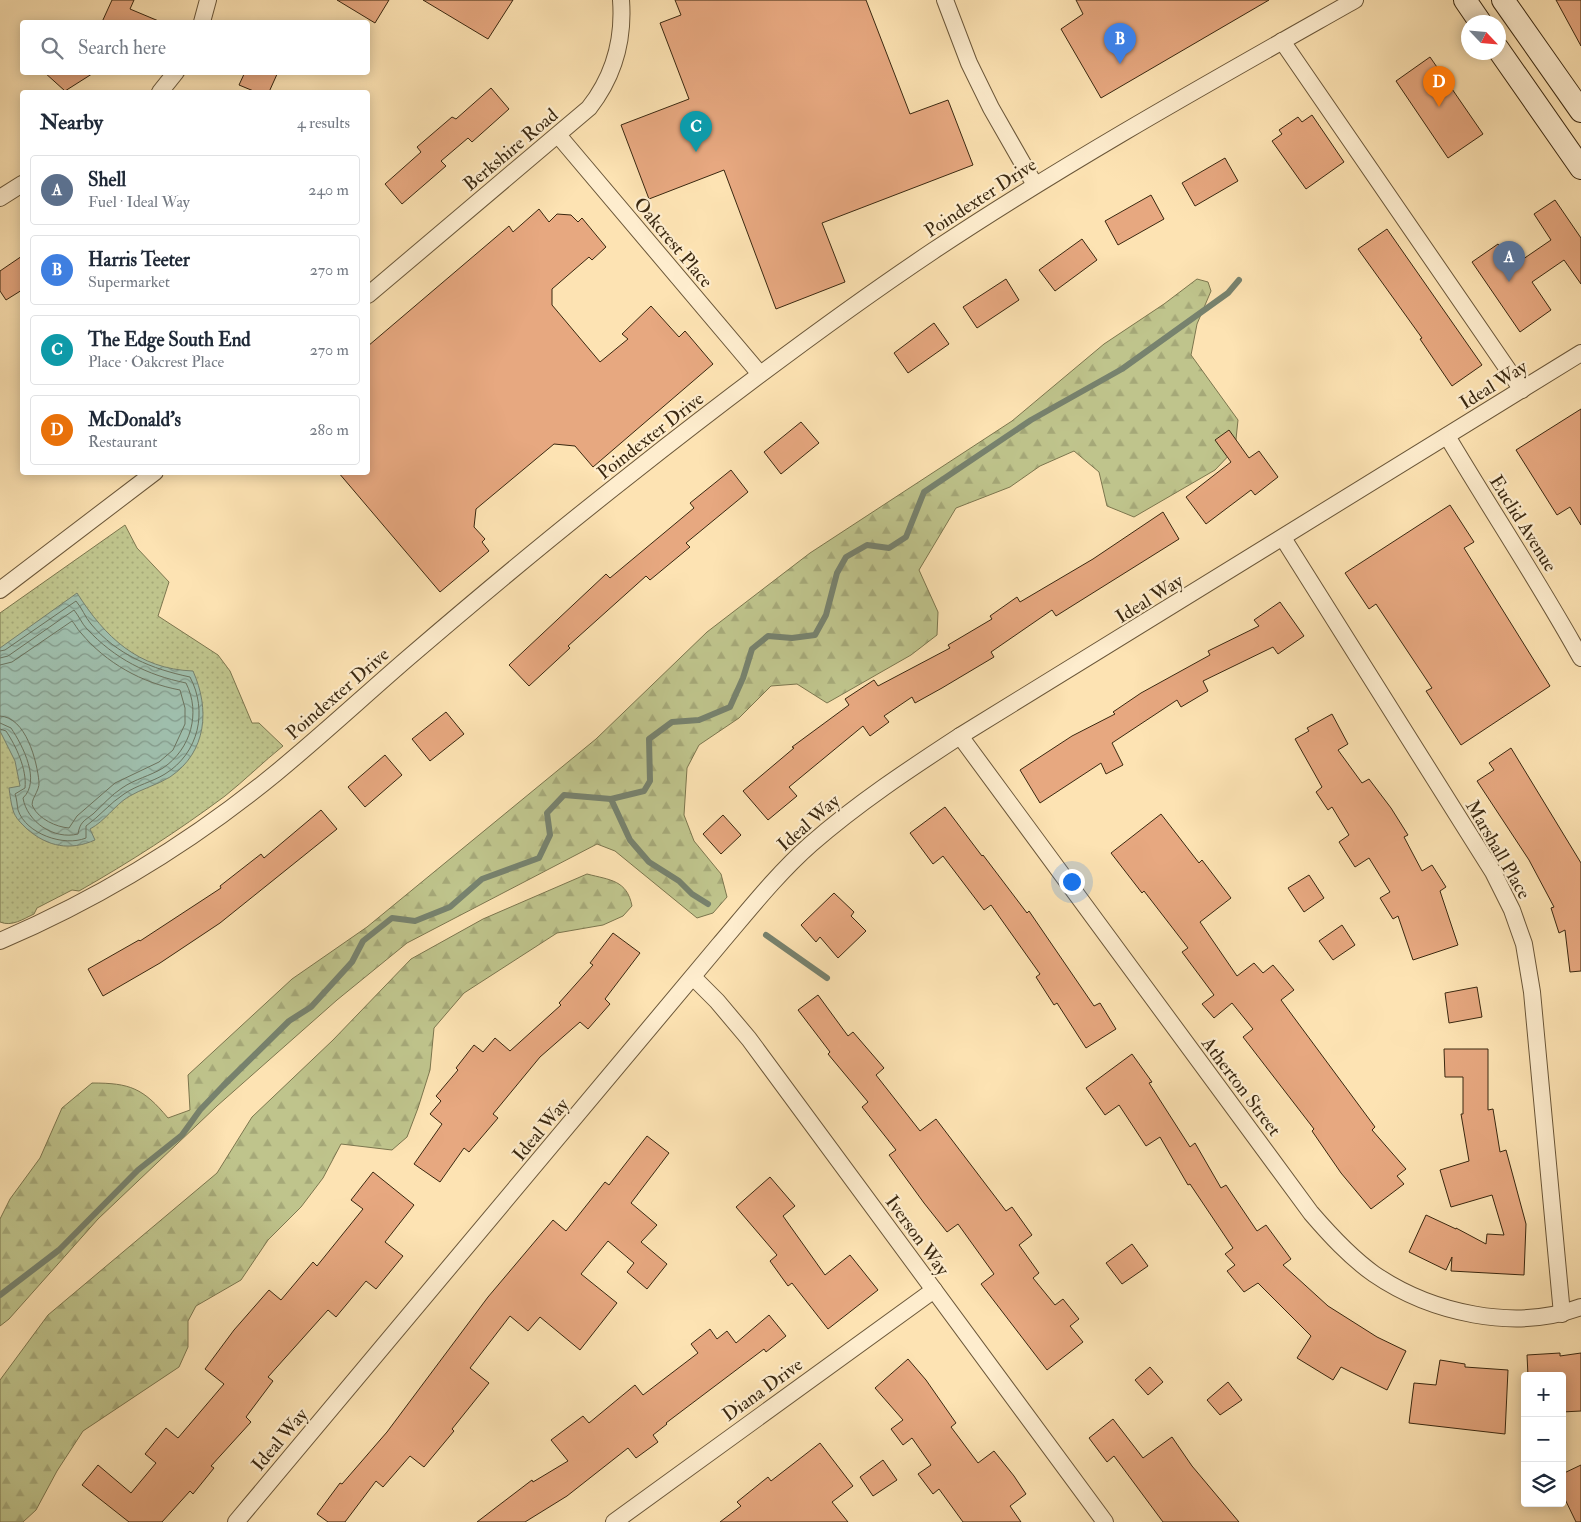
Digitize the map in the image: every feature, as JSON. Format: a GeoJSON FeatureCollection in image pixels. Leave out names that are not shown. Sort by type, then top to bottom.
{"type":"FeatureCollection","features":[{"type":"Feature","properties":{"kind":"main road"},"geometry":{"type":"LineString","coordinates":[[1465,0],[1475,15]]}},
{"type":"Feature","properties":{"kind":"main road"},"geometry":{"type":"LineString","coordinates":[[1503,0],[1581,111]]}},
{"type":"Feature","properties":{"kind":"main road"},"geometry":{"type":"LineString","coordinates":[[1506,60],[1581,168]]}},
{"type":"Feature","properties":{"kind":"street"},"geometry":{"type":"LineString","coordinates":[[203,20],[208,0]]}},
{"type":"Feature","properties":{"kind":"street","name":"Berkshire Road"},"geometry":{"type":"LineString","coordinates":[[370,293],[589,108],[609,80],[620,44],[621,0]]}},
{"type":"Feature","properties":{"kind":"street"},"geometry":{"type":"LineString","coordinates":[[946,0],[969,63],[983,93],[1035,185]]}},
{"type":"Feature","properties":{"kind":"street","name":"Poindexter Drive"},"geometry":{"type":"LineString","coordinates":[[0,941],[58,916],[117,883],[170,850],[274,775],[507,575],[760,374],[932,252],[1035,185],[1174,101],[1355,0]]}},
{"type":"Feature","properties":{"kind":"street"},"geometry":{"type":"LineString","coordinates":[[1282,41],[1522,390]]}},
{"type":"Feature","properties":{"kind":"street"},"geometry":{"type":"LineString","coordinates":[[162,90],[174,75]]}},
{"type":"Feature","properties":{"kind":"street","name":"Oakcrest Place"},"geometry":{"type":"LineString","coordinates":[[558,135],[760,374]]}},
{"type":"Feature","properties":{"kind":"street"},"geometry":{"type":"LineString","coordinates":[[0,198],[20,185]]}},
{"type":"Feature","properties":{"kind":"street","name":"Ideal Way"},"geometry":{"type":"LineString","coordinates":[[236,1522],[693,977],[780,875],[811,844],[876,792],[960,736],[1581,353]]}},
{"type":"Feature","properties":{"kind":"street","name":"Euclid Avenue"},"geometry":{"type":"LineString","coordinates":[[1447,436],[1506,535],[1545,593],[1581,658]]}},
{"type":"Feature","properties":{"kind":"street"},"geometry":{"type":"LineString","coordinates":[[0,590],[152,475]]}},
{"type":"Feature","properties":{"kind":"street","name":"Marshall Place"},"geometry":{"type":"LineString","coordinates":[[1283,538],[1493,872],[1512,910],[1524,944],[1532,992],[1562,1314]]}},
{"type":"Feature","properties":{"kind":"street","name":"Atherton Street"},"geometry":{"type":"LineString","coordinates":[[960,736],[1311,1213],[1343,1249],[1374,1274],[1409,1294],[1444,1307],[1508,1318],[1531,1318],[1562,1314],[1581,1307]]}},
{"type":"Feature","properties":{"kind":"street","name":"Iverson Way"},"geometry":{"type":"LineString","coordinates":[[693,977],[717,1001],[749,1039],[1104,1522]]}},
{"type":"Feature","properties":{"kind":"street","name":"Diana Drive"},"geometry":{"type":"LineString","coordinates":[[614,1522],[934,1290]]}},
{"type":"Feature","properties":{"kind":"green space"},"geometry":{"type":"Polygon","coordinates":[[[1197,279],[1208,282],[1211,291],[1197,324],[1191,355],[1238,420],[1235,449],[1215,470],[1134,517],[1107,506],[1099,472],[1074,451],[1040,466],[1010,487],[956,508],[919,570],[938,612],[937,635],[911,655],[827,703],[797,684],[771,686],[739,718],[699,745],[687,768],[684,815],[694,841],[721,874],[727,897],[713,913],[697,918],[615,851],[597,844],[407,943],[337,1000],[217,1106],[98,1219],[9,1319],[0,1326],[0,1219],[10,1199],[40,1158],[62,1108],[92,1083],[105,1083],[135,1089],[151,1100],[168,1118],[190,1110],[188,1075],[292,979],[367,927],[596,739],[707,632],[810,553],[1012,421],[1104,344],[1164,304],[1197,279]]]}},
{"type":"Feature","properties":{"kind":"green space"},"geometry":{"type":"Polygon","coordinates":[[[125,525],[137,548],[169,582],[158,616],[218,655],[230,671],[252,723],[259,723],[283,746],[225,796],[190,822],[135,857],[79,891],[72,890],[37,908],[34,914],[26,918],[9,924],[0,922],[0,613],[125,525]]]}},
{"type":"Feature","properties":{"kind":"green space"},"geometry":{"type":"Polygon","coordinates":[[[587,874],[616,882],[622,886],[630,897],[632,906],[623,916],[603,925],[557,933],[464,993],[434,1028],[430,1070],[407,1137],[392,1150],[341,1144],[323,1178],[301,1207],[268,1240],[241,1280],[196,1306],[188,1321],[188,1347],[179,1367],[83,1431],[57,1471],[36,1510],[23,1522],[0,1522],[0,1380],[48,1315],[217,1173],[252,1117],[333,1040],[411,959],[483,919],[587,874]]]}},
{"type":"Feature","properties":{"kind":"water"},"geometry":{"type":"Polygon","coordinates":[[[77,593],[99,623],[125,648],[156,664],[173,669],[193,671],[202,700],[203,715],[202,729],[198,742],[192,755],[182,767],[170,777],[133,794],[123,801],[90,829],[95,840],[68,846],[43,840],[27,829],[14,813],[9,788],[20,786],[15,761],[0,731],[0,648],[77,593]]]}},
{"type":"Feature","properties":{"kind":"building"},"geometry":{"type":"Polygon","coordinates":[[[112,0],[134,0],[130,9],[156,20],[103,20],[112,0]]]}},
{"type":"Feature","properties":{"kind":"building"},"geometry":{"type":"Polygon","coordinates":[[[337,0],[389,0],[375,23],[337,0]]]}},
{"type":"Feature","properties":{"kind":"building"},"geometry":{"type":"Polygon","coordinates":[[[423,0],[513,0],[488,39],[423,0]]]}},
{"type":"Feature","properties":{"kind":"building"},"geometry":{"type":"Polygon","coordinates":[[[675,0],[866,0],[910,114],[948,100],[973,165],[822,223],[845,282],[776,309],[724,170],[649,199],[621,125],[689,99],[660,23],[681,15],[675,0]]]}},
{"type":"Feature","properties":{"kind":"building"},"geometry":{"type":"Polygon","coordinates":[[[1076,0],[1269,0],[1101,98],[1061,29],[1083,14],[1076,0]]]}},
{"type":"Feature","properties":{"kind":"building"},"geometry":{"type":"Polygon","coordinates":[[[1556,0],[1581,0],[1581,46],[1556,0]]]}},
{"type":"Feature","properties":{"kind":"building"},"geometry":{"type":"Polygon","coordinates":[[[1430,57],[1483,134],[1448,158],[1396,81],[1430,57]]]}},
{"type":"Feature","properties":{"kind":"building"},"geometry":{"type":"Polygon","coordinates":[[[47,75],[90,75],[67,90],[64,90],[47,75]]]}},
{"type":"Feature","properties":{"kind":"building"},"geometry":{"type":"Polygon","coordinates":[[[244,75],[277,75],[270,90],[251,90],[239,85],[244,75]]]}},
{"type":"Feature","properties":{"kind":"building"},"geometry":{"type":"Polygon","coordinates":[[[491,88],[509,109],[472,142],[468,138],[441,161],[446,166],[402,204],[385,184],[421,152],[417,147],[452,117],[456,119],[491,88]]]}},
{"type":"Feature","properties":{"kind":"building"},"geometry":{"type":"Polygon","coordinates":[[[1312,115],[1344,162],[1306,189],[1272,141],[1282,134],[1279,130],[1298,117],[1302,122],[1312,115]]]}},
{"type":"Feature","properties":{"kind":"building"},"geometry":{"type":"Polygon","coordinates":[[[1225,158],[1238,181],[1195,206],[1182,183],[1225,158]]]}},
{"type":"Feature","properties":{"kind":"building"},"geometry":{"type":"Polygon","coordinates":[[[1151,195],[1164,219],[1118,245],[1105,221],[1151,195]]]}},
{"type":"Feature","properties":{"kind":"building"},"geometry":{"type":"Polygon","coordinates":[[[1555,200],[1581,238],[1581,284],[1564,260],[1532,282],[1551,310],[1520,332],[1472,262],[1498,244],[1513,266],[1551,240],[1534,214],[1555,200]]]}},
{"type":"Feature","properties":{"kind":"building"},"geometry":{"type":"Polygon","coordinates":[[[539,209],[549,222],[557,214],[571,215],[578,222],[582,218],[606,247],[592,260],[589,257],[552,289],[552,305],[600,362],[628,339],[622,334],[651,306],[679,337],[685,331],[713,364],[593,467],[575,446],[554,444],[476,509],[474,527],[485,539],[482,542],[489,551],[440,592],[341,475],[370,475],[370,344],[509,226],[513,232],[539,209]]]}},
{"type":"Feature","properties":{"kind":"building"},"geometry":{"type":"Polygon","coordinates":[[[1387,229],[1482,365],[1452,386],[1420,339],[1422,338],[1358,249],[1387,229]]]}},
{"type":"Feature","properties":{"kind":"building"},"geometry":{"type":"Polygon","coordinates":[[[1082,239],[1097,260],[1055,291],[1039,270],[1082,239]]]}},
{"type":"Feature","properties":{"kind":"building"},"geometry":{"type":"Polygon","coordinates":[[[20,257],[20,291],[6,300],[0,291],[0,271],[20,257]]]}},
{"type":"Feature","properties":{"kind":"building"},"geometry":{"type":"Polygon","coordinates":[[[1006,279],[1019,300],[977,328],[963,307],[1006,279]]]}},
{"type":"Feature","properties":{"kind":"building"},"geometry":{"type":"Polygon","coordinates":[[[934,323],[949,344],[908,373],[894,353],[934,323]]]}},
{"type":"Feature","properties":{"kind":"building"},"geometry":{"type":"Polygon","coordinates":[[[1581,409],[1581,525],[1570,507],[1557,515],[1516,450],[1581,409]]]}},
{"type":"Feature","properties":{"kind":"building"},"geometry":{"type":"Polygon","coordinates":[[[801,422],[819,443],[781,474],[764,452],[801,422]]]}},
{"type":"Feature","properties":{"kind":"building"},"geometry":{"type":"Polygon","coordinates":[[[1229,430],[1249,458],[1259,451],[1278,477],[1255,495],[1251,490],[1206,524],[1186,497],[1231,462],[1215,440],[1229,430]]]}},
{"type":"Feature","properties":{"kind":"building"},"geometry":{"type":"Polygon","coordinates":[[[731,470],[748,492],[686,543],[690,547],[650,580],[646,576],[568,646],[570,648],[529,686],[509,665],[606,574],[610,578],[694,508],[690,503],[731,470]]]}},
{"type":"Feature","properties":{"kind":"building"},"geometry":{"type":"Polygon","coordinates":[[[1450,505],[1474,542],[1464,548],[1550,686],[1461,745],[1426,691],[1432,688],[1376,604],[1369,609],[1345,573],[1450,505]]]}},
{"type":"Feature","properties":{"kind":"building"},"geometry":{"type":"Polygon","coordinates":[[[1163,512],[1179,539],[1056,616],[1052,610],[991,652],[994,657],[942,688],[915,703],[912,697],[884,716],[889,722],[870,736],[863,726],[789,787],[797,796],[768,820],[743,791],[794,748],[792,747],[849,705],[845,699],[874,680],[878,686],[950,648],[948,645],[992,619],[990,616],[1017,597],[1020,602],[1093,559],[1163,512]]]}},
{"type":"Feature","properties":{"kind":"building"},"geometry":{"type":"Polygon","coordinates":[[[1280,602],[1304,636],[1278,654],[1273,647],[1203,681],[1208,691],[1181,707],[1177,700],[1112,743],[1123,765],[1106,774],[1101,763],[1040,803],[1020,770],[1072,736],[1115,714],[1113,712],[1141,693],[1210,655],[1208,651],[1259,626],[1254,620],[1280,602]]]}},
{"type":"Feature","properties":{"kind":"building"},"geometry":{"type":"Polygon","coordinates":[[[446,712],[464,734],[430,761],[412,739],[446,712]]]}},
{"type":"Feature","properties":{"kind":"building"},"geometry":{"type":"Polygon","coordinates":[[[1332,714],[1348,744],[1338,750],[1362,783],[1369,779],[1391,808],[1408,835],[1404,837],[1422,871],[1432,865],[1446,887],[1440,891],[1458,945],[1413,960],[1398,916],[1393,919],[1380,898],[1390,892],[1369,858],[1355,867],[1339,842],[1349,835],[1332,807],[1328,810],[1316,792],[1322,787],[1295,739],[1309,731],[1307,728],[1332,714]]]}},
{"type":"Feature","properties":{"kind":"building"},"geometry":{"type":"Polygon","coordinates":[[[1511,748],[1581,863],[1581,971],[1570,972],[1565,930],[1559,933],[1551,908],[1554,907],[1529,860],[1477,781],[1494,770],[1489,763],[1511,748]]]}},
{"type":"Feature","properties":{"kind":"building"},"geometry":{"type":"Polygon","coordinates":[[[385,755],[402,775],[365,807],[348,787],[385,755]]]}},
{"type":"Feature","properties":{"kind":"building"},"geometry":{"type":"Polygon","coordinates":[[[945,807],[1027,913],[1029,911],[1094,1006],[1100,1003],[1116,1029],[1086,1048],[1057,1003],[1054,1005],[1036,977],[1040,974],[991,905],[984,910],[943,856],[933,864],[910,833],[945,807]]]}},
{"type":"Feature","properties":{"kind":"building"},"geometry":{"type":"Polygon","coordinates":[[[321,810],[337,829],[220,923],[160,963],[103,996],[88,969],[140,941],[221,888],[220,886],[261,854],[264,858],[321,810]]]}},
{"type":"Feature","properties":{"kind":"building"},"geometry":{"type":"Polygon","coordinates":[[[1161,814],[1199,863],[1202,860],[1231,898],[1200,922],[1237,976],[1254,963],[1263,973],[1273,965],[1294,990],[1281,1000],[1375,1127],[1372,1130],[1406,1169],[1397,1176],[1404,1184],[1371,1209],[1341,1173],[1312,1131],[1314,1129],[1243,1037],[1253,1029],[1232,1003],[1214,1018],[1202,1004],[1214,995],[1182,952],[1188,948],[1144,891],[1142,893],[1111,853],[1161,814]]]}},
{"type":"Feature","properties":{"kind":"building"},"geometry":{"type":"Polygon","coordinates":[[[723,815],[741,835],[721,854],[703,834],[723,815]]]}},
{"type":"Feature","properties":{"kind":"building"},"geometry":{"type":"Polygon","coordinates":[[[1309,875],[1324,898],[1304,912],[1288,888],[1309,875]]]}},
{"type":"Feature","properties":{"kind":"building"},"geometry":{"type":"Polygon","coordinates":[[[834,893],[854,912],[851,916],[866,931],[838,958],[820,937],[816,942],[801,925],[834,893]]]}},
{"type":"Feature","properties":{"kind":"building"},"geometry":{"type":"Polygon","coordinates":[[[1342,925],[1355,945],[1333,960],[1319,941],[1342,925]]]}},
{"type":"Feature","properties":{"kind":"building"},"geometry":{"type":"Polygon","coordinates":[[[613,933],[640,953],[605,999],[610,1004],[588,1029],[580,1022],[540,1057],[493,1114],[498,1118],[469,1152],[464,1148],[440,1182],[414,1164],[442,1124],[430,1114],[441,1101],[436,1096],[458,1070],[456,1068],[474,1045],[483,1052],[495,1038],[510,1051],[561,1005],[559,1003],[593,965],[590,963],[613,933]]]}},
{"type":"Feature","properties":{"kind":"building"},"geometry":{"type":"Polygon","coordinates":[[[1477,987],[1482,1017],[1449,1023],[1445,993],[1477,987]]]}},
{"type":"Feature","properties":{"kind":"building"},"geometry":{"type":"Polygon","coordinates":[[[818,995],[848,1036],[853,1032],[884,1068],[876,1075],[920,1131],[936,1119],[1006,1211],[1012,1207],[1032,1235],[1019,1245],[1039,1273],[1033,1278],[1055,1305],[1063,1299],[1079,1319],[1070,1326],[1083,1342],[1047,1370],[981,1284],[994,1274],[958,1224],[947,1232],[924,1203],[889,1155],[896,1150],[862,1107],[868,1102],[828,1054],[830,1052],[798,1010],[818,995]]]}},
{"type":"Feature","properties":{"kind":"building"},"geometry":{"type":"Polygon","coordinates":[[[1444,1049],[1488,1049],[1488,1110],[1493,1109],[1500,1152],[1506,1150],[1526,1224],[1524,1275],[1451,1271],[1452,1257],[1446,1270],[1409,1252],[1426,1215],[1486,1244],[1487,1234],[1504,1235],[1492,1195],[1451,1207],[1440,1170],[1469,1161],[1461,1114],[1463,1114],[1463,1077],[1445,1077],[1444,1049]]]}},
{"type":"Feature","properties":{"kind":"building"},"geometry":{"type":"Polygon","coordinates":[[[1132,1054],[1152,1082],[1149,1083],[1190,1147],[1195,1143],[1221,1188],[1226,1185],[1257,1231],[1266,1225],[1291,1259],[1283,1265],[1328,1306],[1377,1337],[1406,1351],[1387,1390],[1341,1367],[1333,1380],[1297,1358],[1311,1336],[1258,1283],[1244,1292],[1227,1271],[1235,1265],[1225,1254],[1233,1248],[1190,1184],[1188,1185],[1160,1137],[1146,1146],[1119,1105],[1105,1115],[1086,1088],[1132,1054]]]}},
{"type":"Feature","properties":{"kind":"building"},"geometry":{"type":"Polygon","coordinates":[[[647,1136],[669,1153],[631,1203],[657,1225],[641,1242],[667,1264],[647,1289],[627,1272],[634,1263],[608,1241],[581,1274],[617,1303],[580,1350],[540,1317],[528,1331],[510,1316],[470,1368],[489,1383],[452,1429],[454,1431],[424,1467],[410,1456],[383,1487],[376,1481],[345,1522],[328,1522],[317,1514],[340,1483],[342,1484],[387,1432],[488,1297],[553,1220],[566,1231],[605,1182],[609,1185],[647,1136]]]}},
{"type":"Feature","properties":{"kind":"building"},"geometry":{"type":"Polygon","coordinates":[[[373,1172],[414,1205],[385,1242],[403,1256],[376,1289],[366,1281],[336,1317],[328,1310],[268,1377],[273,1381],[246,1417],[251,1422],[211,1466],[214,1468],[193,1494],[190,1491],[162,1522],[129,1522],[82,1485],[98,1465],[131,1493],[156,1463],[145,1454],[166,1428],[178,1438],[224,1384],[205,1369],[234,1330],[269,1290],[281,1300],[313,1262],[317,1266],[363,1209],[351,1200],[373,1172]]]}},
{"type":"Feature","properties":{"kind":"building"},"geometry":{"type":"Polygon","coordinates":[[[770,1177],[795,1206],[783,1216],[825,1275],[850,1255],[878,1290],[828,1329],[792,1283],[788,1286],[770,1261],[777,1255],[736,1207],[770,1177]]]}},
{"type":"Feature","properties":{"kind":"building"},"geometry":{"type":"Polygon","coordinates":[[[1132,1244],[1148,1266],[1122,1284],[1106,1263],[1132,1244]]]}},
{"type":"Feature","properties":{"kind":"building"},"geometry":{"type":"Polygon","coordinates":[[[769,1315],[786,1336],[766,1352],[764,1349],[666,1423],[653,1435],[658,1442],[636,1458],[628,1448],[567,1496],[525,1522],[477,1522],[532,1480],[533,1482],[568,1461],[551,1440],[583,1416],[589,1423],[635,1385],[643,1395],[698,1353],[691,1344],[710,1329],[717,1339],[727,1331],[736,1343],[769,1315]]]}},
{"type":"Feature","properties":{"kind":"building"},"geometry":{"type":"Polygon","coordinates":[[[1560,1353],[1560,1356],[1581,1353],[1581,1411],[1566,1412],[1566,1372],[1528,1372],[1527,1355],[1560,1353]]]}},
{"type":"Feature","properties":{"kind":"building"},"geometry":{"type":"Polygon","coordinates":[[[908,1359],[926,1380],[956,1423],[951,1427],[978,1463],[994,1451],[1014,1476],[1026,1494],[1010,1506],[1021,1522],[963,1522],[939,1489],[933,1494],[918,1474],[931,1465],[912,1438],[903,1445],[891,1429],[903,1420],[875,1388],[908,1359]]]}},
{"type":"Feature","properties":{"kind":"building"},"geometry":{"type":"Polygon","coordinates":[[[1440,1360],[1465,1364],[1465,1367],[1508,1370],[1505,1434],[1409,1423],[1414,1383],[1436,1385],[1440,1360]]]}},
{"type":"Feature","properties":{"kind":"building"},"geometry":{"type":"Polygon","coordinates":[[[1150,1367],[1163,1382],[1148,1395],[1135,1380],[1150,1367]]]}},
{"type":"Feature","properties":{"kind":"building"},"geometry":{"type":"Polygon","coordinates":[[[1228,1382],[1242,1400],[1220,1415],[1207,1400],[1228,1382]]]}},
{"type":"Feature","properties":{"kind":"building"},"geometry":{"type":"Polygon","coordinates":[[[1113,1419],[1143,1458],[1172,1437],[1192,1466],[1239,1522],[1163,1522],[1114,1456],[1107,1462],[1089,1438],[1113,1419]]]}},
{"type":"Feature","properties":{"kind":"building"},"geometry":{"type":"Polygon","coordinates":[[[820,1443],[853,1486],[832,1502],[848,1522],[720,1522],[741,1506],[737,1502],[768,1477],[771,1481],[820,1443]]]}},
{"type":"Feature","properties":{"kind":"building"},"geometry":{"type":"Polygon","coordinates":[[[883,1460],[897,1480],[873,1496],[860,1477],[883,1460]]]}},
{"type":"Feature","properties":{"kind":"building"},"geometry":{"type":"Polygon","coordinates":[[[1581,1465],[1581,1522],[1576,1522],[1566,1501],[1566,1472],[1581,1465]]]}},
{"type":"Feature","properties":{"kind":"waterway"},"geometry":{"type":"LineString","coordinates":[[0,1295],[59,1250],[138,1170],[182,1135],[200,1110],[223,1086],[289,1021],[311,1007],[352,962],[363,941],[392,918],[415,921],[450,907],[482,879],[539,858],[550,835],[547,813],[564,795],[611,799],[644,791],[650,781],[649,739],[672,722],[699,720],[730,707],[743,678],[752,649],[768,636],[792,638],[815,635],[826,615],[837,573],[846,557],[867,545],[889,548],[906,537],[924,492],[1031,420],[1122,369],[1228,293],[1239,280]]}},
{"type":"Feature","properties":{"kind":"waterway"},"geometry":{"type":"LineString","coordinates":[[611,799],[630,840],[649,862],[679,881],[692,894],[708,904]]}},
{"type":"Feature","properties":{"kind":"waterway"},"geometry":{"type":"LineString","coordinates":[[766,935],[827,978]]}},
{"type":"Feature","properties":{"kind":"place","name":"Harris Teeter"},"geometry":{"type":"Point","coordinates":[1120,64]}},
{"type":"Feature","properties":{"kind":"place","name":"McDonald's"},"geometry":{"type":"Point","coordinates":[1439,107]}},
{"type":"Feature","properties":{"kind":"place","name":"The Edge South End"},"geometry":{"type":"Point","coordinates":[696,152]}},
{"type":"Feature","properties":{"kind":"place","name":"Shell"},"geometry":{"type":"Point","coordinates":[1509,282]}}]}
